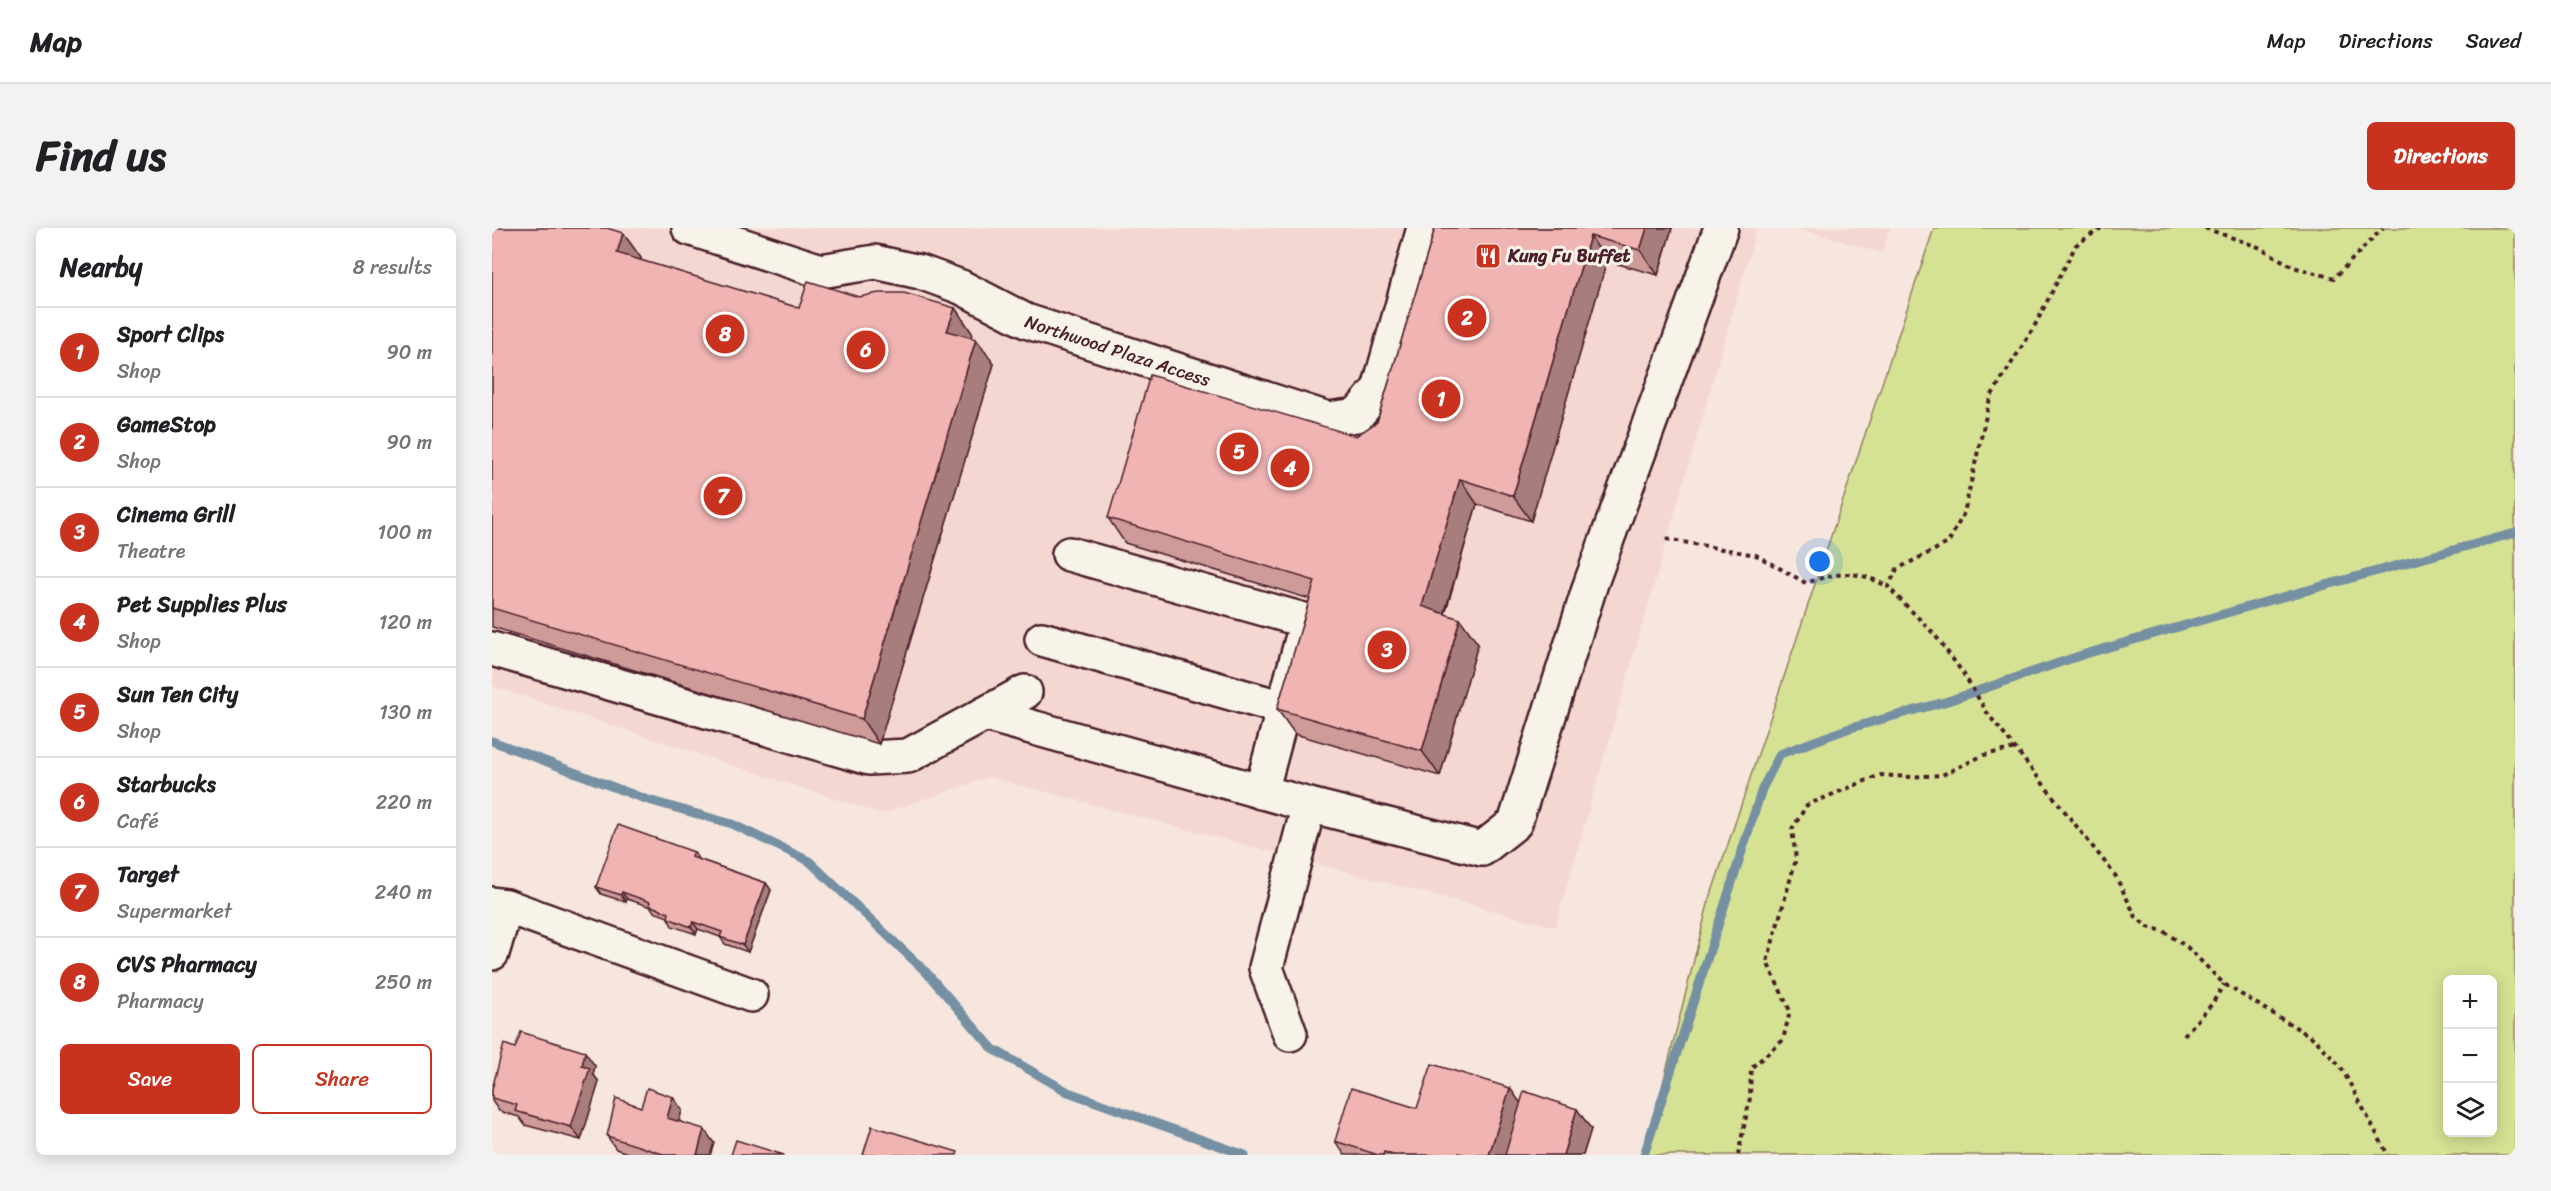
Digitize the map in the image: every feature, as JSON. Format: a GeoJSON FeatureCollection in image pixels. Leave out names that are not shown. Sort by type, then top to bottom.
{"type":"FeatureCollection","features":[{"type":"Feature","properties":{"kind":"street","name":"Northwood Plaza Access"},"geometry":{"type":"LineString","coordinates":[[689,228],[821,271],[875,262],[920,273],[961,287],[1026,321],[1328,419],[1357,416],[1379,389],[1424,228]]}},
{"type":"Feature","properties":{"kind":"street"},"geometry":{"type":"LineString","coordinates":[[985,714],[1261,792],[1482,849],[1515,824],[1591,583],[1721,228]]}},
{"type":"Feature","properties":{"kind":"street"},"geometry":{"type":"LineString","coordinates":[[1070,554],[1307,621],[1261,792]]}},
{"type":"Feature","properties":{"kind":"street"},"geometry":{"type":"LineString","coordinates":[[1042,639],[1283,708]]}},
{"type":"Feature","properties":{"kind":"street"},"geometry":{"type":"LineString","coordinates":[[492,649],[868,758],[908,756],[1025,692]]}},
{"type":"Feature","properties":{"kind":"street"},"geometry":{"type":"LineString","coordinates":[[1290,1034],[1266,968],[1309,805]]}},
{"type":"Feature","properties":{"kind":"street"},"geometry":{"type":"LineString","coordinates":[[492,953],[499,905],[751,995]]}},
{"type":"Feature","properties":{"kind":"path"},"geometry":{"type":"LineString","coordinates":[[1888,587],[1897,569],[1948,543],[1964,513],[1990,398],[2034,327],[2076,245],[2102,228]]}},
{"type":"Feature","properties":{"kind":"path"},"geometry":{"type":"LineString","coordinates":[[2205,228],[2261,248],[2293,267],[2334,278],[2383,228]]}},
{"type":"Feature","properties":{"kind":"path"},"geometry":{"type":"LineString","coordinates":[[1666,539],[1756,555],[1806,583],[1848,573],[1868,576],[1888,587],[1935,635],[1963,673],[1988,714],[2115,875],[2136,917],[2148,927],[2163,931],[2187,947],[2224,984],[2315,1039],[2341,1067],[2388,1155]]}},
{"type":"Feature","properties":{"kind":"path"},"geometry":{"type":"LineString","coordinates":[[1738,1155],[1750,1098],[1751,1068],[1783,1040],[1790,1011],[1767,962],[1796,859],[1792,829],[1807,805],[1880,775],[1909,777],[1942,775],[1984,755],[2016,747]]}},
{"type":"Feature","properties":{"kind":"path"},"geometry":{"type":"LineString","coordinates":[[2184,1035],[2212,1004],[2224,984]]}},
{"type":"Feature","properties":{"kind":"shaded area"},"geometry":{"type":"Polygon","coordinates":[[[492,228],[1757,228],[1555,927],[989,777],[881,814],[492,686],[492,228]]]}},
{"type":"Feature","properties":{"kind":"shaded area"},"geometry":{"type":"Polygon","coordinates":[[[1797,228],[1890,228],[1882,253],[1797,228]]]}},
{"type":"Feature","properties":{"kind":"green space"},"geometry":{"type":"Polygon","coordinates":[[[1934,228],[2515,228],[2515,1155],[1645,1155],[1708,904],[1934,228]]]}},
{"type":"Feature","properties":{"kind":"building"},"geometry":{"type":"Polygon","coordinates":[[[492,228],[607,228],[623,233],[617,253],[799,308],[808,281],[859,297],[879,293],[904,293],[955,308],[947,331],[976,339],[862,719],[492,608],[492,228]]]}},
{"type":"Feature","properties":{"kind":"building"},"geometry":{"type":"Polygon","coordinates":[[[1435,228],[1647,228],[1640,250],[1590,236],[1513,496],[1460,479],[1422,606],[1460,619],[1422,751],[1277,709],[1315,581],[1108,518],[1150,375],[1356,436],[1377,422],[1435,228]]]}},
{"type":"Feature","properties":{"kind":"building"},"geometry":{"type":"Polygon","coordinates":[[[618,825],[694,852],[692,857],[766,883],[743,945],[720,937],[722,932],[693,922],[691,927],[668,918],[669,913],[649,905],[650,902],[622,892],[621,895],[596,887],[618,825]]]}},
{"type":"Feature","properties":{"kind":"building"},"geometry":{"type":"Polygon","coordinates":[[[521,1032],[585,1052],[582,1066],[590,1068],[571,1127],[515,1111],[517,1105],[492,1098],[492,1089],[504,1044],[515,1048],[521,1032]]]}},
{"type":"Feature","properties":{"kind":"building"},"geometry":{"type":"Polygon","coordinates":[[[1432,1064],[1510,1088],[1489,1155],[1459,1153],[1459,1155],[1393,1155],[1384,1152],[1383,1155],[1378,1155],[1335,1141],[1351,1088],[1417,1108],[1432,1064]]]}},
{"type":"Feature","properties":{"kind":"building"},"geometry":{"type":"Polygon","coordinates":[[[647,1088],[673,1097],[667,1118],[704,1129],[697,1155],[666,1155],[607,1136],[616,1098],[641,1107],[647,1088]]]}},
{"type":"Feature","properties":{"kind":"building"},"geometry":{"type":"Polygon","coordinates":[[[1524,1091],[1577,1109],[1563,1155],[1505,1155],[1524,1091]]]}},
{"type":"Feature","properties":{"kind":"building"},"geometry":{"type":"Polygon","coordinates":[[[872,1126],[958,1152],[957,1155],[863,1155],[872,1126]]]}},
{"type":"Feature","properties":{"kind":"building"},"geometry":{"type":"Polygon","coordinates":[[[736,1140],[784,1155],[731,1155],[736,1140]]]}},
{"type":"Feature","properties":{"kind":"waterway"},"geometry":{"type":"LineString","coordinates":[[1644,1155],[1762,789],[1780,754],[1847,729],[1948,701],[2082,655],[2515,533]]}},
{"type":"Feature","properties":{"kind":"waterway"},"geometry":{"type":"LineString","coordinates":[[492,741],[645,799],[732,824],[809,861],[926,972],[993,1049],[1068,1092],[1245,1155]]}},
{"type":"Feature","properties":{"kind":"place","name":"Kung Fu Buffet"},"geometry":{"type":"Point","coordinates":[1488,256]}},
{"type":"Feature","properties":{"kind":"place","name":"GameStop"},"geometry":{"type":"Point","coordinates":[1467,318]}},
{"type":"Feature","properties":{"kind":"place","name":"CVS Pharmacy"},"geometry":{"type":"Point","coordinates":[725,334]}},
{"type":"Feature","properties":{"kind":"place","name":"Starbucks"},"geometry":{"type":"Point","coordinates":[866,350]}},
{"type":"Feature","properties":{"kind":"place","name":"Sport Clips"},"geometry":{"type":"Point","coordinates":[1441,399]}},
{"type":"Feature","properties":{"kind":"place","name":"Sun Ten City"},"geometry":{"type":"Point","coordinates":[1239,452]}},
{"type":"Feature","properties":{"kind":"place","name":"Pet Supplies Plus"},"geometry":{"type":"Point","coordinates":[1290,468]}},
{"type":"Feature","properties":{"kind":"place","name":"Target"},"geometry":{"type":"Point","coordinates":[723,496]}},
{"type":"Feature","properties":{"kind":"place","name":"Cinema Grill"},"geometry":{"type":"Point","coordinates":[1387,650]}}]}
